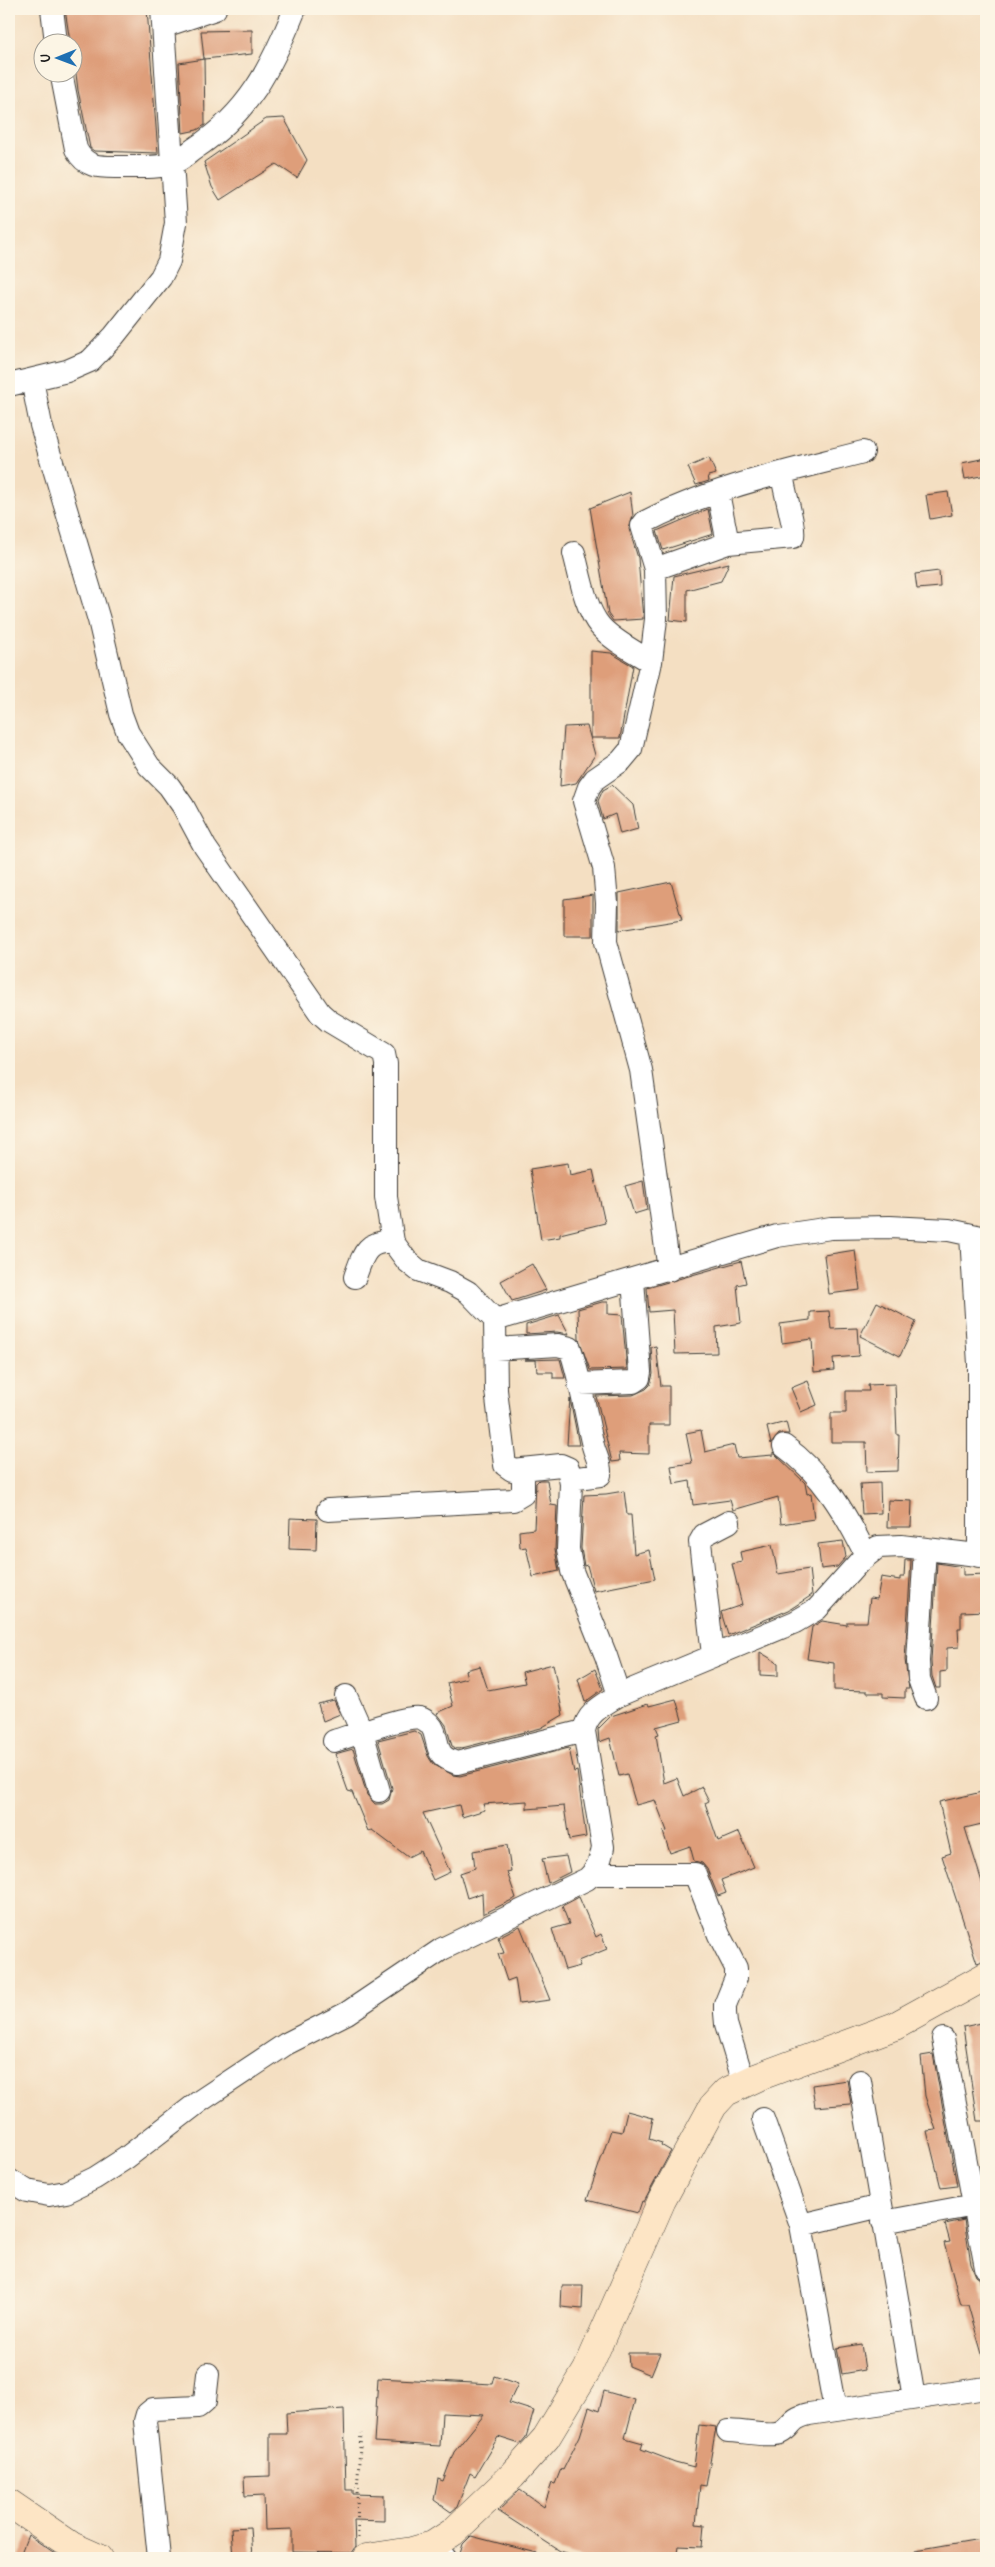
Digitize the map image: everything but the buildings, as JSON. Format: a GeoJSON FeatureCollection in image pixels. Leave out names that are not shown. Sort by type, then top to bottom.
{"type":"FeatureCollection","features":[{"type":"Feature","properties":{"kind":"street"},"geometry":{"type":"LineString","coordinates":[[52,9],[55,32]]}},
{"type":"Feature","properties":{"kind":"street"},"geometry":{"type":"LineString","coordinates":[[9,385],[67,371],[90,361],[114,336],[161,277],[171,253],[176,223],[163,17],[215,9]]}},
{"type":"Feature","properties":{"kind":"street"},"geometry":{"type":"LineString","coordinates":[[63,82],[76,149],[81,160],[92,165],[106,167],[172,164],[230,122],[248,101],[276,56],[295,9]]}},
{"type":"Feature","properties":{"kind":"street"},"geometry":{"type":"LineString","coordinates":[[32,380],[41,425],[99,620],[121,714],[128,733],[149,766],[169,786],[183,806],[205,847],[320,1013],[329,1021],[384,1054],[386,1064],[386,1197],[393,1242],[407,1261],[418,1270],[450,1282],[468,1292],[495,1320],[494,1349],[503,1457],[508,1468],[523,1471],[561,1464],[568,1468],[570,1479],[568,1548],[572,1570],[606,1656],[619,1695]]}},
{"type":"Feature","properties":{"kind":"street"},"geometry":{"type":"LineString","coordinates":[[669,1270],[641,1070],[608,950],[604,868],[584,801],[588,787],[621,761],[631,749],[651,662],[656,619],[655,569],[642,532],[645,522],[671,509],[782,474],[863,452]]}},
{"type":"Feature","properties":{"kind":"street"},"geometry":{"type":"LineString","coordinates":[[655,569],[728,543],[793,537],[794,527],[786,503],[782,474]]}},
{"type":"Feature","properties":{"kind":"street"},"geometry":{"type":"LineString","coordinates":[[718,493],[728,543]]}},
{"type":"Feature","properties":{"kind":"street"},"geometry":{"type":"LineString","coordinates":[[574,553],[589,603],[598,624],[607,634],[651,662]]}},
{"type":"Feature","properties":{"kind":"street"},"geometry":{"type":"LineString","coordinates":[[9,2180],[27,2191],[49,2195],[66,2192],[96,2178],[126,2158],[200,2101],[286,2044],[347,2013],[442,1949],[578,1884],[593,1874],[600,1862],[603,1847],[584,1731],[588,1718],[619,1695],[796,1622],[817,1609],[866,1556],[878,1546],[983,1556],[978,1237],[949,1230],[910,1228],[830,1228],[777,1236],[669,1270],[495,1320]]}},
{"type":"Feature","properties":{"kind":"street"},"geometry":{"type":"LineString","coordinates":[[355,1277],[367,1249],[378,1241],[393,1242]]}},
{"type":"Feature","properties":{"kind":"street"},"geometry":{"type":"LineString","coordinates":[[579,1384],[633,1382],[639,1378],[633,1280]]}},
{"type":"Feature","properties":{"kind":"street"},"geometry":{"type":"LineString","coordinates":[[494,1349],[558,1345],[570,1348],[579,1384],[585,1399],[594,1448],[601,1464],[600,1475],[570,1479]]}},
{"type":"Feature","properties":{"kind":"street"},"geometry":{"type":"LineString","coordinates":[[784,1446],[801,1458],[818,1477],[850,1522],[866,1556]]}},
{"type":"Feature","properties":{"kind":"street"},"geometry":{"type":"LineString","coordinates":[[328,1510],[513,1500],[523,1494],[523,1471]]}},
{"type":"Feature","properties":{"kind":"street"},"geometry":{"type":"LineString","coordinates":[[713,1655],[700,1542],[704,1535],[729,1522]]}},
{"type":"Feature","properties":{"kind":"street"},"geometry":{"type":"LineString","coordinates":[[925,1549],[918,1661],[920,1679],[926,1698]]}},
{"type":"Feature","properties":{"kind":"street"},"geometry":{"type":"LineString","coordinates":[[346,1696],[362,1732],[379,1791]]}},
{"type":"Feature","properties":{"kind":"street"},"geometry":{"type":"LineString","coordinates":[[334,1741],[419,1718],[427,1722],[434,1729],[439,1752],[446,1759],[457,1763],[584,1731]]}},
{"type":"Feature","properties":{"kind":"street"},"geometry":{"type":"LineString","coordinates":[[593,1874],[693,1873],[719,1935],[733,1960],[736,1978],[725,2005],[725,2018],[744,2083]]}},
{"type":"Feature","properties":{"kind":"street"},"geometry":{"type":"LineString","coordinates":[[362,2551],[439,2551],[453,2532],[512,2476],[546,2438],[587,2370],[662,2200],[698,2131],[717,2101],[726,2092],[744,2083],[895,2026],[986,1976]]}},
{"type":"Feature","properties":{"kind":"street"},"geometry":{"type":"LineString","coordinates":[[944,2039],[986,2268]]}},
{"type":"Feature","properties":{"kind":"street"},"geometry":{"type":"LineString","coordinates":[[860,2081],[914,2398]]}},
{"type":"Feature","properties":{"kind":"street"},"geometry":{"type":"LineString","coordinates":[[763,2119],[801,2225],[835,2410]]}},
{"type":"Feature","properties":{"kind":"street"},"geometry":{"type":"LineString","coordinates":[[801,2225],[975,2204]]}},
{"type":"Feature","properties":{"kind":"street"},"geometry":{"type":"LineString","coordinates":[[159,2558],[145,2421],[147,2414],[153,2408],[198,2407],[205,2401],[208,2374]]}},
{"type":"Feature","properties":{"kind":"street"},"geometry":{"type":"LineString","coordinates":[[728,2431],[775,2434],[786,2428],[797,2416],[986,2388]]}},
{"type":"Feature","properties":{"kind":"street"},"geometry":{"type":"LineString","coordinates":[[9,2502],[72,2546],[99,2558]]}},
{"type":"Feature","properties":{"kind":"path"},"geometry":{"type":"LineString","coordinates":[[361,2433],[357,2490],[362,2551]]}}]}
